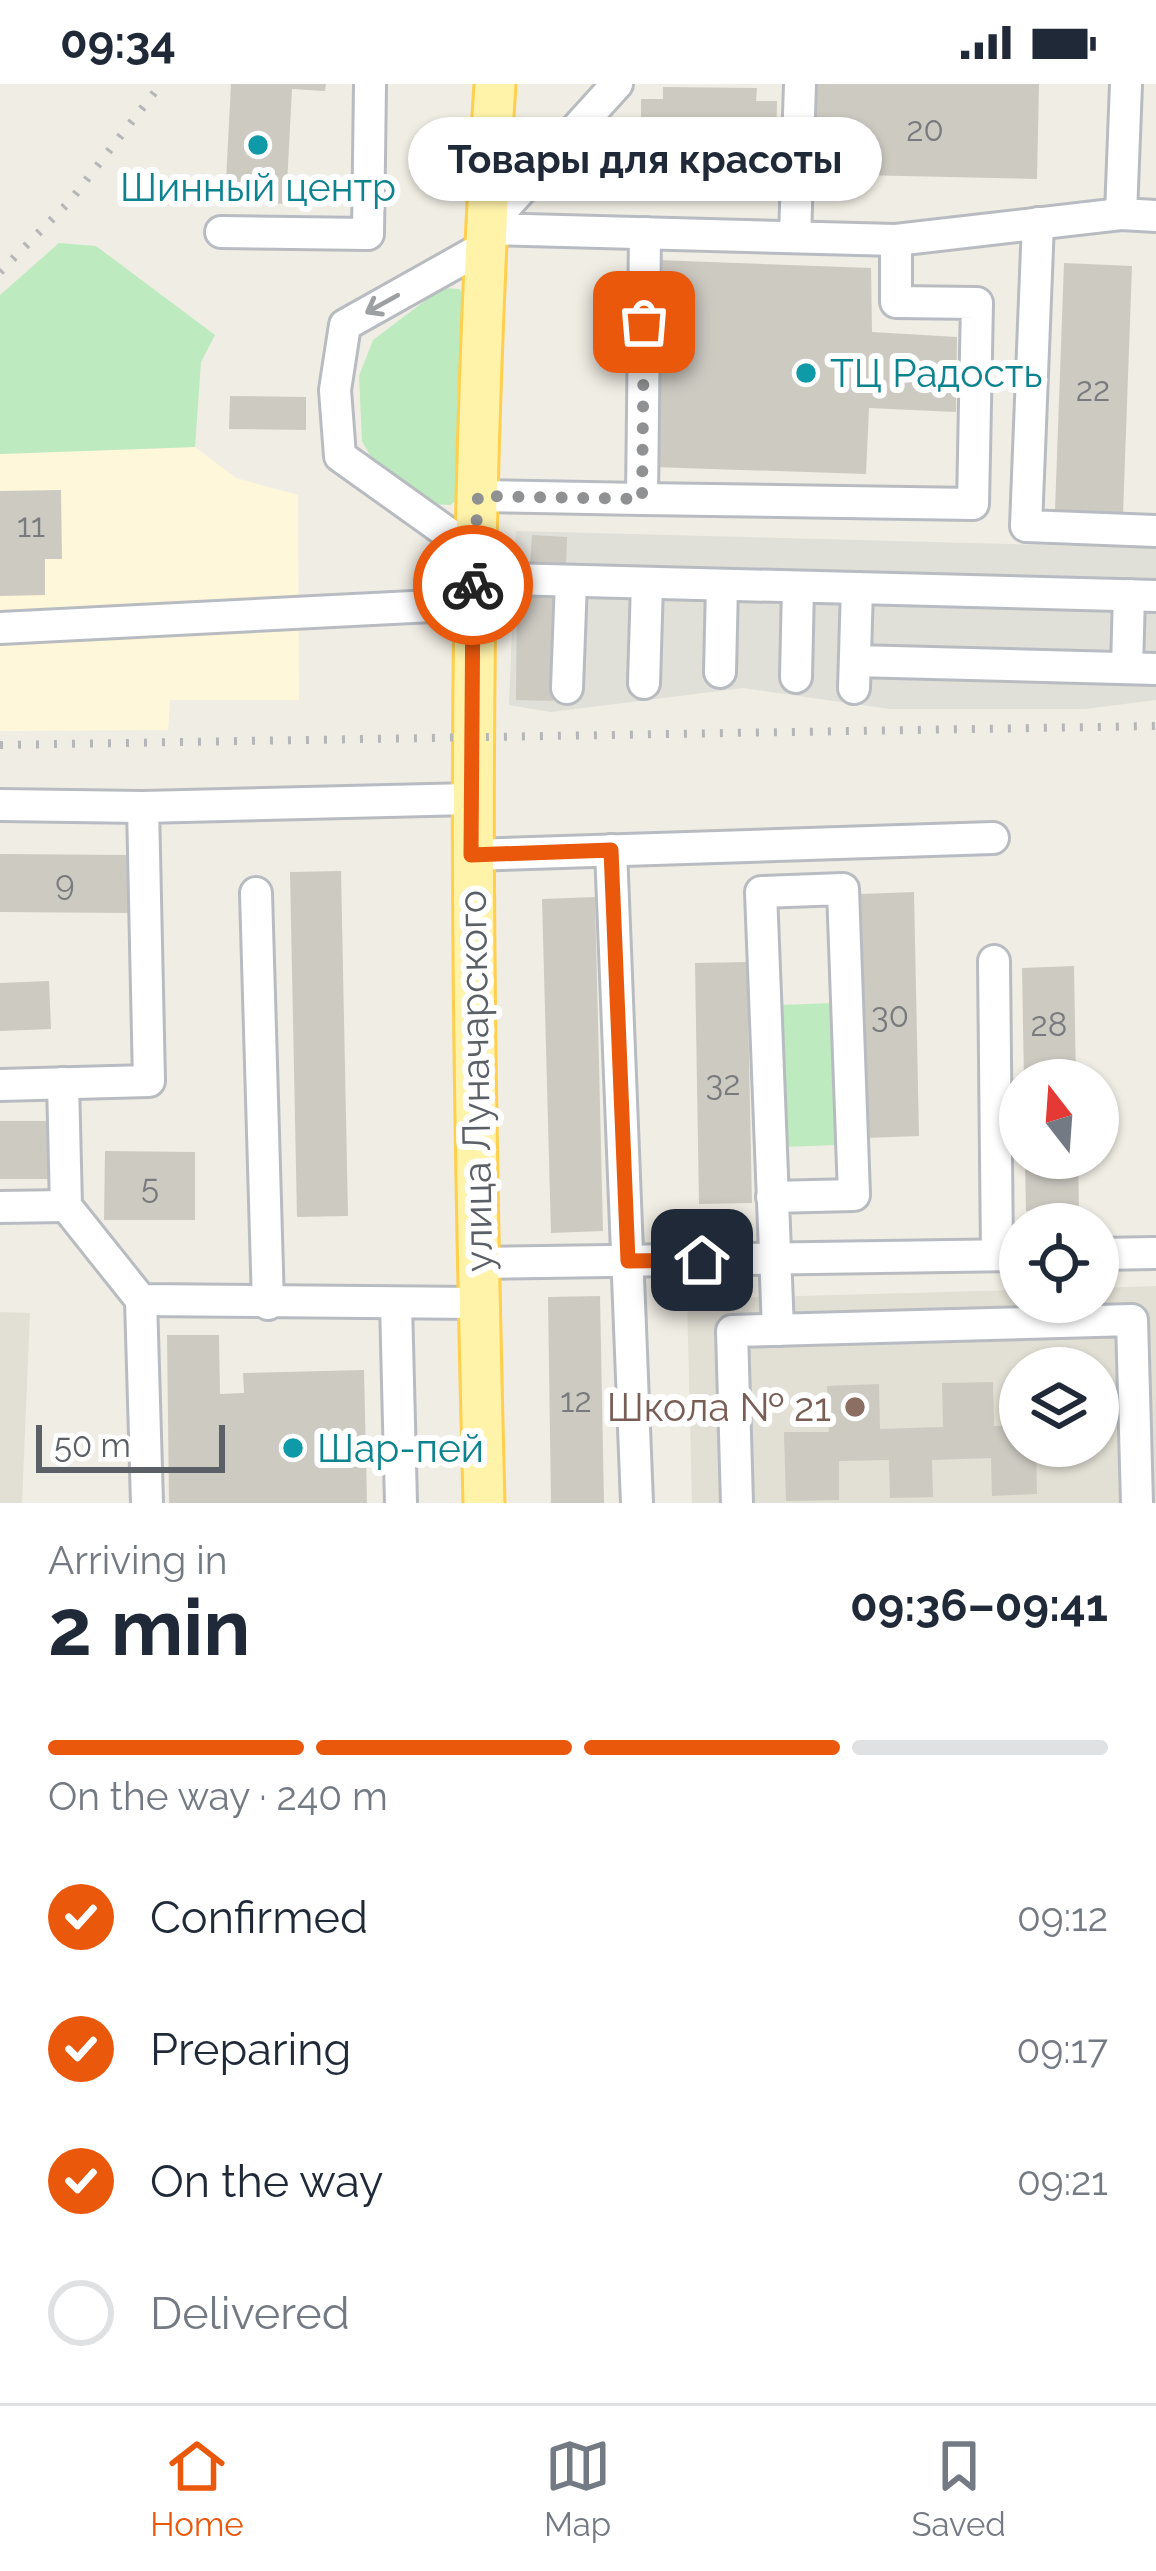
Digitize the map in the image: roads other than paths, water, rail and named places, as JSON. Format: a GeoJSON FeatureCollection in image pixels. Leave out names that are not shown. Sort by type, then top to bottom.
{"type":"FeatureCollection","features":[{"type":"Feature","properties":{"kind":"main road","name":"улица Луначарского"},"geometry":{"type":"LineString","coordinates":[[484,1503],[470,799],[473,578],[495,84]]}},
{"type":"Feature","properties":{"kind":"street"},"geometry":{"type":"LineString","coordinates":[[221,232],[368,234],[370,84]]}},
{"type":"Feature","properties":{"kind":"street"},"geometry":{"type":"LineString","coordinates":[[473,578],[340,456],[335,390],[345,325],[485,238],[617,84]]}},
{"type":"Feature","properties":{"kind":"street"},"geometry":{"type":"LineString","coordinates":[[795,237],[800,84]]}},
{"type":"Feature","properties":{"kind":"street"},"geometry":{"type":"LineString","coordinates":[[1121,214],[1126,84]]}},
{"type":"Feature","properties":{"kind":"street"},"geometry":{"type":"LineString","coordinates":[[485,238],[645,233],[896,240],[1121,214],[1156,216]]}},
{"type":"Feature","properties":{"kind":"street"},"geometry":{"type":"LineString","coordinates":[[1038,224],[1026,526],[1156,531]]}},
{"type":"Feature","properties":{"kind":"street"},"geometry":{"type":"LineString","coordinates":[[642,499],[645,233]]}},
{"type":"Feature","properties":{"kind":"street"},"geometry":{"type":"LineString","coordinates":[[478,496],[973,504],[976,303],[896,302],[896,240]]}},
{"type":"Feature","properties":{"kind":"street"},"geometry":{"type":"LineString","coordinates":[[0,628],[473,578],[1143,596],[1142,668],[855,674],[857,589]]}},
{"type":"Feature","properties":{"kind":"street"},"geometry":{"type":"LineString","coordinates":[[568,688],[571,581]]}},
{"type":"Feature","properties":{"kind":"street"},"geometry":{"type":"LineString","coordinates":[[644,683],[646,583]]}},
{"type":"Feature","properties":{"kind":"street"},"geometry":{"type":"LineString","coordinates":[[720,672],[722,585]]}},
{"type":"Feature","properties":{"kind":"street"},"geometry":{"type":"LineString","coordinates":[[796,677],[798,587]]}},
{"type":"Feature","properties":{"kind":"street"},"geometry":{"type":"LineString","coordinates":[[0,805],[143,807],[470,799]]}},
{"type":"Feature","properties":{"kind":"street"},"geometry":{"type":"LineString","coordinates":[[0,1085],[149,1081],[143,807]]}},
{"type":"Feature","properties":{"kind":"street"},"geometry":{"type":"LineString","coordinates":[[471,855],[993,838]]}},
{"type":"Feature","properties":{"kind":"street"},"geometry":{"type":"LineString","coordinates":[[611,850],[637,1503]]}},
{"type":"Feature","properties":{"kind":"street"},"geometry":{"type":"LineString","coordinates":[[772,1197],[854,1195],[843,889],[761,892],[772,1197],[778,1330]]}},
{"type":"Feature","properties":{"kind":"street"},"geometry":{"type":"LineString","coordinates":[[256,893],[268,1304]]}},
{"type":"Feature","properties":{"kind":"street"},"geometry":{"type":"LineString","coordinates":[[994,961],[1006,1203]]}},
{"type":"Feature","properties":{"kind":"street"},"geometry":{"type":"LineString","coordinates":[[63,1083],[66,1206],[142,1300],[147,1503]]}},
{"type":"Feature","properties":{"kind":"street"},"geometry":{"type":"LineString","coordinates":[[0,1208],[66,1206]]}},
{"type":"Feature","properties":{"kind":"street"},"geometry":{"type":"LineString","coordinates":[[1119,1254],[1156,1253]]}},
{"type":"Feature","properties":{"kind":"street"},"geometry":{"type":"LineString","coordinates":[[478,1263],[999,1255]]}},
{"type":"Feature","properties":{"kind":"street"},"geometry":{"type":"LineString","coordinates":[[142,1300],[479,1303]]}},
{"type":"Feature","properties":{"kind":"street"},"geometry":{"type":"LineString","coordinates":[[396,1303],[401,1503]]}},
{"type":"Feature","properties":{"kind":"street"},"geometry":{"type":"LineString","coordinates":[[737,1503],[732,1331],[1132,1320],[1137,1503]]}},
{"type":"Feature","properties":{"kind":"railway"},"geometry":{"type":"LineString","coordinates":[[0,272],[70,201],[161,84]]}},
{"type":"Feature","properties":{"kind":"railway"},"geometry":{"type":"LineString","coordinates":[[0,745],[1156,726]]}},
{"type":"Feature","properties":{"kind":"place","name":"Шинный центр"},"geometry":{"type":"Point","coordinates":[258,145]}},
{"type":"Feature","properties":{"kind":"place","name":"Товары для красоты"},"geometry":{"type":"Point","coordinates":[644,322]}},
{"type":"Feature","properties":{"kind":"place","name":"ТЦ Радость"},"geometry":{"type":"Point","coordinates":[806,373]}},
{"type":"Feature","properties":{"kind":"place","name":"Школа № 21"},"geometry":{"type":"Point","coordinates":[855,1407]}},
{"type":"Feature","properties":{"kind":"place","name":"Шар-пей"},"geometry":{"type":"Point","coordinates":[293,1448]}}]}
